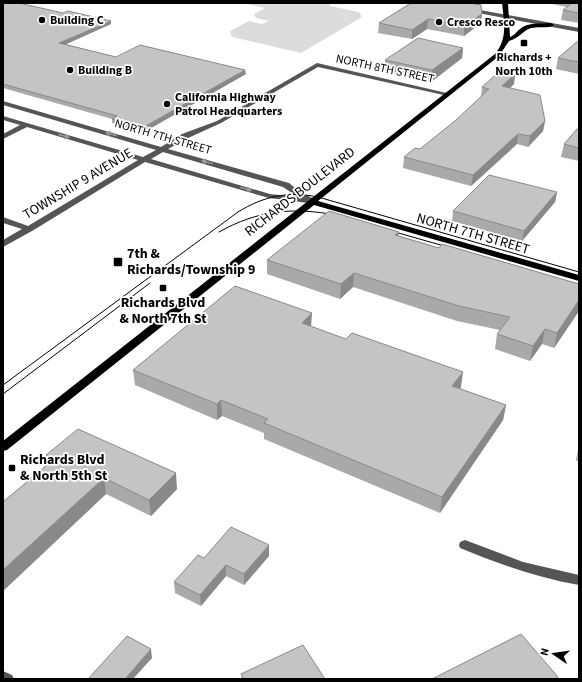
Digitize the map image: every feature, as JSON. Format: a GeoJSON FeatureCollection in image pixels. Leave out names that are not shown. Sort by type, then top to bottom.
{"type":"FeatureCollection","features":[{"type":"Feature","properties":{"kind":"main road"},"geometry":{"type":"LineString","coordinates":[[504,3],[508,39],[516,37],[522,30],[527,28],[550,25]]}},
{"type":"Feature","properties":{"kind":"main road","name":"RICHARDS BOULEVARD"},"geometry":{"type":"LineString","coordinates":[[3,447],[497,55],[503,49],[508,39]]}},
{"type":"Feature","properties":{"kind":"main road","name":"NORTH 7TH STREET"},"geometry":{"type":"LineString","coordinates":[[313,202],[579,278]]}},
{"type":"Feature","properties":{"kind":"street"},"geometry":{"type":"LineString","coordinates":[[462,9],[579,30]]}},
{"type":"Feature","properties":{"kind":"street","name":"NORTH 8TH STREET"},"geometry":{"type":"LineString","coordinates":[[317,65],[448,94]]}},
{"type":"Feature","properties":{"kind":"street","name":"TOWNSHIP 9 AVENUE"},"geometry":{"type":"LineString","coordinates":[[3,244],[184,136],[233,114],[317,65]]}},
{"type":"Feature","properties":{"kind":"street","name":"NORTH 7TH STREET"},"geometry":{"type":"LineString","coordinates":[[3,103],[286,185],[297,194],[313,202]]}},
{"type":"Feature","properties":{"kind":"street","name":"NORTH 7TH STREET"},"geometry":{"type":"LineString","coordinates":[[3,118],[269,196],[313,202]]}},
{"type":"Feature","properties":{"kind":"street"},"geometry":{"type":"LineString","coordinates":[[3,137],[26,125]]}},
{"type":"Feature","properties":{"kind":"street"},"geometry":{"type":"LineString","coordinates":[[3,220],[30,229]]}},
{"type":"Feature","properties":{"kind":"street"},"geometry":{"type":"LineString","coordinates":[[465,545],[508,563],[560,577],[579,580]]}},
{"type":"Feature","properties":{"kind":"shaded area"},"geometry":{"type":"Polygon","coordinates":[[[242,3],[329,3],[330,6],[359,12],[362,17],[301,53],[232,37],[230,31],[249,21],[262,24],[269,21],[256,18],[254,14],[265,8],[242,3]]]}},
{"type":"Feature","properties":{"kind":"building"},"geometry":{"type":"Polygon","coordinates":[[[3,3],[19,3],[63,13],[68,11],[111,21],[59,43],[116,57],[140,45],[245,70],[144,127],[112,119],[117,116],[3,84],[3,3]]]}},
{"type":"Feature","properties":{"kind":"building"},"geometry":{"type":"Polygon","coordinates":[[[411,3],[469,3],[481,5],[482,14],[464,26],[428,19],[412,30],[379,23],[411,3]]]}},
{"type":"Feature","properties":{"kind":"building"},"geometry":{"type":"Polygon","coordinates":[[[572,3],[579,3],[579,13],[563,10],[572,3]]]}},
{"type":"Feature","properties":{"kind":"building"},"geometry":{"type":"Polygon","coordinates":[[[418,38],[463,48],[432,70],[385,60],[418,38]]]}},
{"type":"Feature","properties":{"kind":"building"},"geometry":{"type":"Polygon","coordinates":[[[579,40],[579,62],[558,58],[579,40]]]}},
{"type":"Feature","properties":{"kind":"building"},"geometry":{"type":"Polygon","coordinates":[[[500,71],[515,74],[502,86],[540,95],[545,121],[530,136],[518,134],[473,175],[404,157],[415,148],[420,149],[456,120],[489,89],[482,87],[500,71]]]}},
{"type":"Feature","properties":{"kind":"building"},"geometry":{"type":"Polygon","coordinates":[[[579,127],[579,148],[564,144],[579,127]]]}},
{"type":"Feature","properties":{"kind":"building"},"geometry":{"type":"Polygon","coordinates":[[[489,175],[557,192],[524,231],[453,211],[489,175]]]}},
{"type":"Feature","properties":{"kind":"building"},"geometry":{"type":"Polygon","coordinates":[[[329,211],[399,232],[395,235],[439,248],[442,244],[579,284],[579,300],[557,333],[545,329],[533,346],[497,334],[510,317],[459,306],[354,273],[341,284],[267,260],[329,211]]]}},
{"type":"Feature","properties":{"kind":"building"},"geometry":{"type":"Polygon","coordinates":[[[235,286],[312,313],[302,323],[346,339],[352,333],[463,372],[452,386],[506,405],[442,497],[264,423],[268,419],[221,400],[217,404],[133,370],[235,286]]]}},
{"type":"Feature","properties":{"kind":"building"},"geometry":{"type":"Polygon","coordinates":[[[78,429],[176,473],[149,500],[104,478],[3,570],[3,502],[54,459],[46,455],[78,429]]]}},
{"type":"Feature","properties":{"kind":"building"},"geometry":{"type":"Polygon","coordinates":[[[231,527],[269,545],[244,574],[226,565],[200,595],[174,582],[198,555],[204,558],[231,527]]]}},
{"type":"Feature","properties":{"kind":"building"},"geometry":{"type":"Polygon","coordinates":[[[521,634],[558,677],[554,679],[432,679],[521,634]]]}},
{"type":"Feature","properties":{"kind":"building"},"geometry":{"type":"Polygon","coordinates":[[[127,636],[151,649],[125,679],[88,679],[127,636]]]}},
{"type":"Feature","properties":{"kind":"building"},"geometry":{"type":"Polygon","coordinates":[[[303,645],[325,679],[244,679],[241,674],[303,645]]]}},
{"type":"Feature","properties":{"kind":"tram line"},"geometry":{"type":"LineString","coordinates":[[3,385],[238,212],[257,202],[276,196],[307,195],[318,197],[579,272]]}},
{"type":"Feature","properties":{"kind":"tram line"},"geometry":{"type":"LineString","coordinates":[[219,232],[248,219],[276,212],[305,211],[336,215]]}},
{"type":"Feature","properties":{"kind":"tram line"},"geometry":{"type":"LineString","coordinates":[[388,230],[451,248]]}},
{"type":"Feature","properties":{"kind":"tram line"},"geometry":{"type":"LineString","coordinates":[[3,394],[150,283]]}},
{"type":"Feature","properties":{"kind":"place","name":"Building C"},"geometry":{"type":"Point","coordinates":[42,20]}},
{"type":"Feature","properties":{"kind":"place","name":"Cresco Resco"},"geometry":{"type":"Point","coordinates":[439,22]}},
{"type":"Feature","properties":{"kind":"place","name":"Richards + North 10th"},"geometry":{"type":"Point","coordinates":[524,43]}},
{"type":"Feature","properties":{"kind":"place","name":"Building B"},"geometry":{"type":"Point","coordinates":[70,70]}},
{"type":"Feature","properties":{"kind":"place","name":"California Highway Patrol Headquarters"},"geometry":{"type":"Point","coordinates":[167,104]}},
{"type":"Feature","properties":{"kind":"place","name":"7th & Richards/Township 9"},"geometry":{"type":"Point","coordinates":[118,262]}},
{"type":"Feature","properties":{"kind":"place","name":"Richards Blvd & North 7th St"},"geometry":{"type":"Point","coordinates":[163,288]}},
{"type":"Feature","properties":{"kind":"place","name":"Richards Blvd & North 5th St"},"geometry":{"type":"Point","coordinates":[12,468]}}]}
